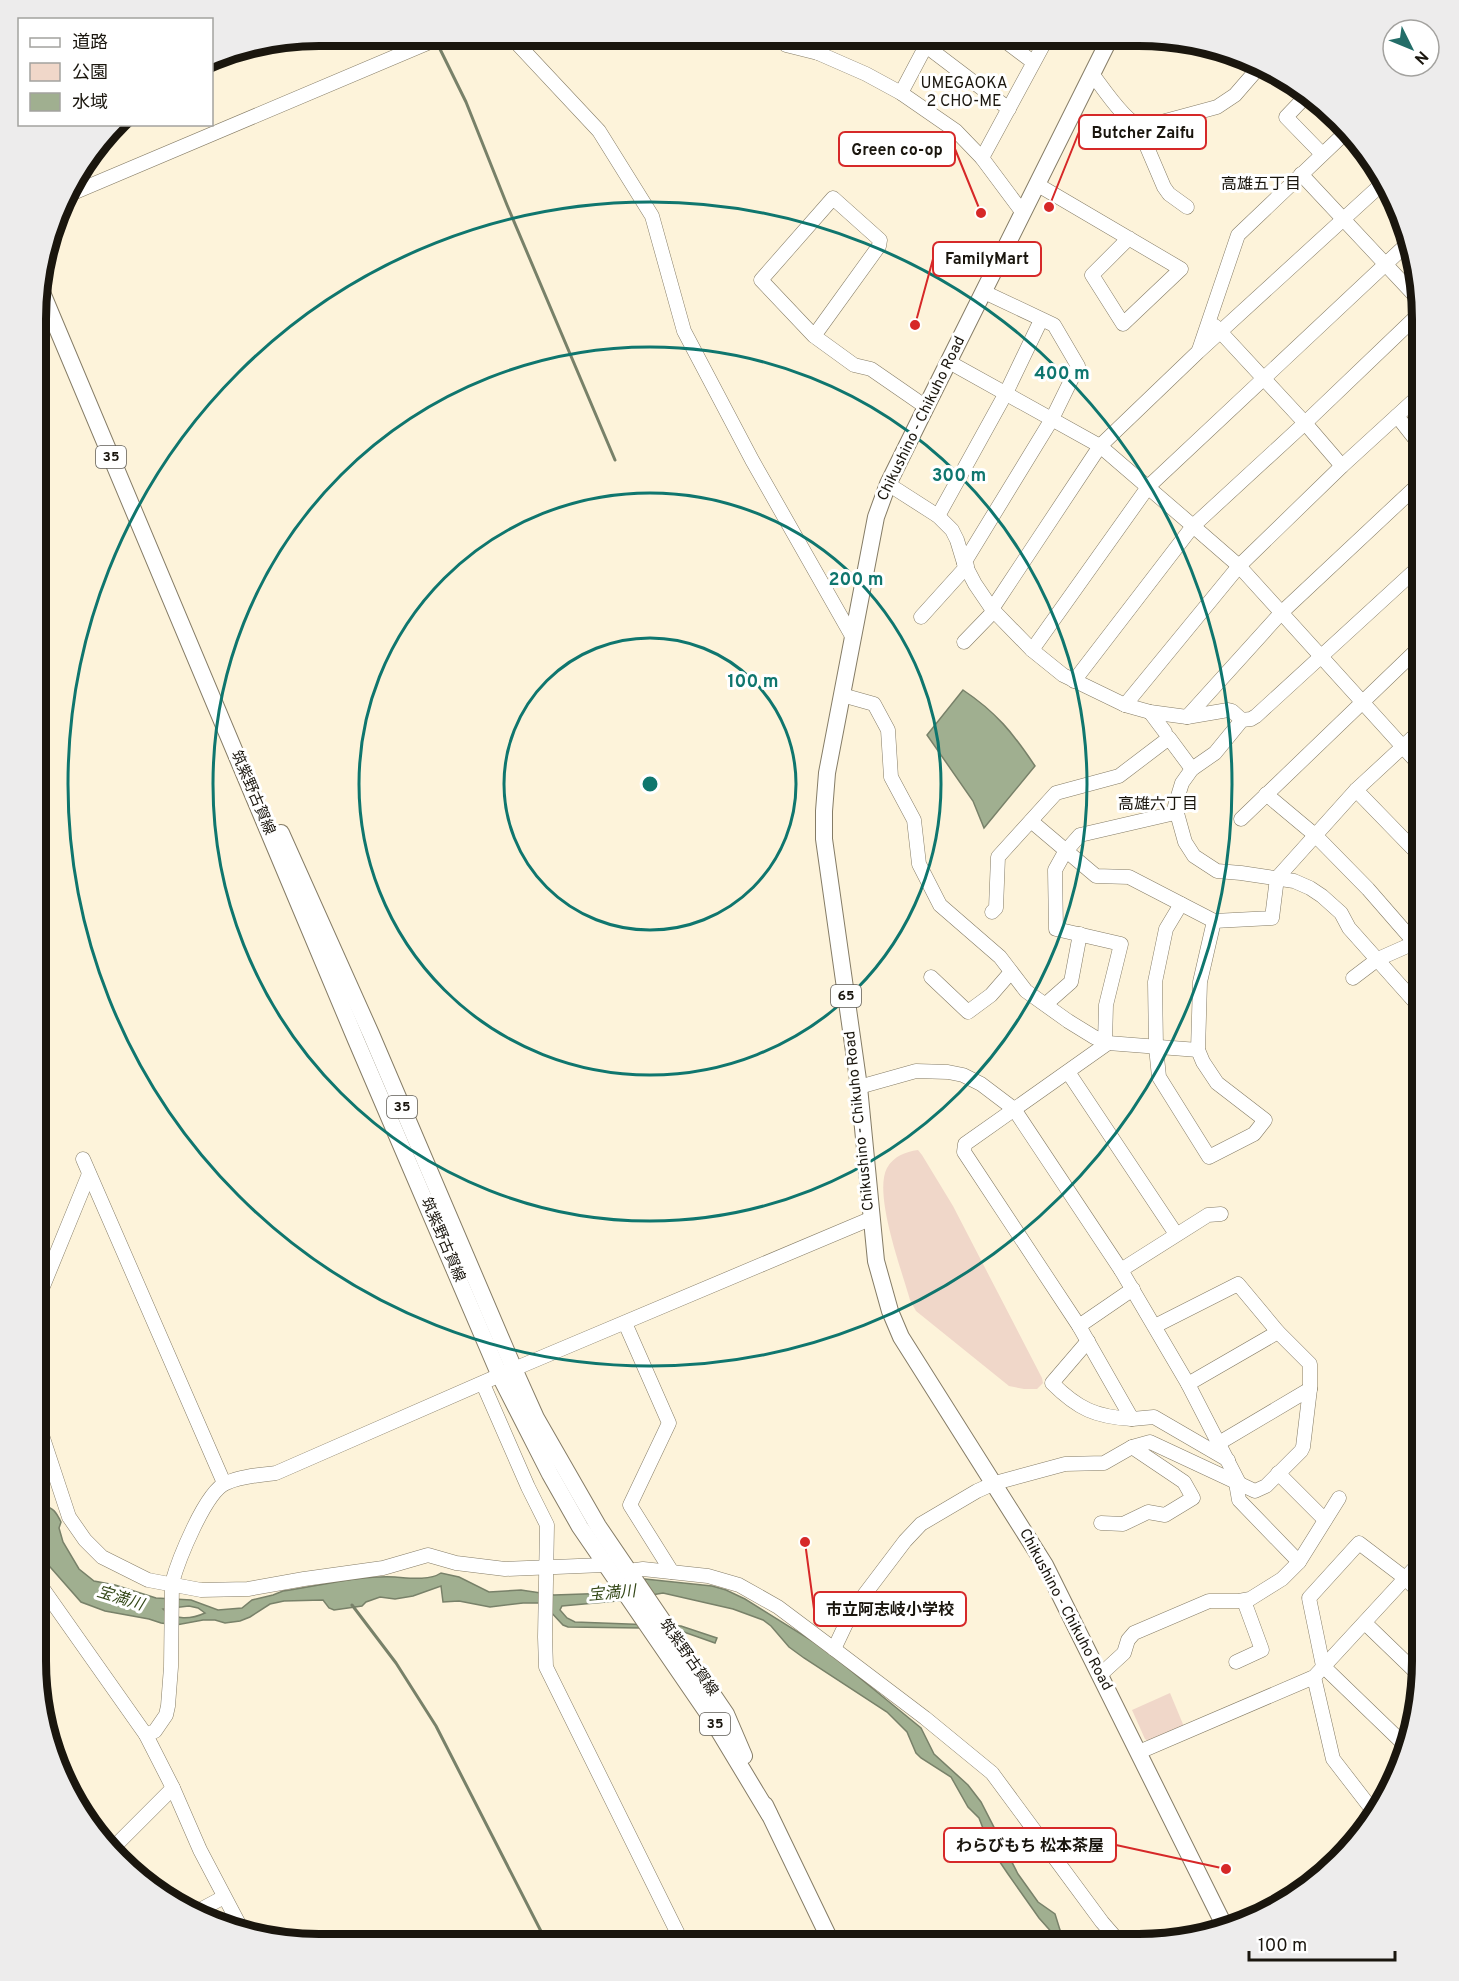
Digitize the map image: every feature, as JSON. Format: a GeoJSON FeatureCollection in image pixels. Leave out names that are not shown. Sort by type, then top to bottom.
{"type":"FeatureCollection","features":[{"type":"Feature","properties":{"kind":"main road","name":"Chikushino - Chikuho Road"},"geometry":{"type":"LineString","coordinates":[[1102,46],[1093,75],[888,484],[876,517],[826,773],[824,839],[859,1087],[870,1219],[876,1261],[890,1311],[901,1336],[1045,1565],[1222,1921]]}},
{"type":"Feature","properties":{"kind":"main road","name":"筑紫野古賀線"},"geometry":{"type":"LineString","coordinates":[[47,303],[183,630],[243,750],[376,1045],[550,1474],[604,1565],[626,1577]]}},
{"type":"Feature","properties":{"kind":"main road","name":"筑紫野古賀線"},"geometry":{"type":"LineString","coordinates":[[507,1372],[536,1418],[626,1577],[664,1636],[694,1665],[726,1714],[769,1814],[827,1934]]}},
{"type":"Feature","properties":{"kind":"street"},"geometry":{"type":"LineString","coordinates":[[79,190],[420,46]]}},
{"type":"Feature","properties":{"kind":"street"},"geometry":{"type":"LineString","coordinates":[[519,46],[599,131],[652,216],[684,331],[752,460],[852,636]]}},
{"type":"Feature","properties":{"kind":"street"},"geometry":{"type":"LineString","coordinates":[[790,46],[818,53],[866,74],[901,93],[956,130],[982,158],[1023,213]]}},
{"type":"Feature","properties":{"kind":"street"},"geometry":{"type":"LineString","coordinates":[[818,53],[821,46]]}},
{"type":"Feature","properties":{"kind":"street"},"geometry":{"type":"LineString","coordinates":[[901,93],[926,46]]}},
{"type":"Feature","properties":{"kind":"street"},"geometry":{"type":"LineString","coordinates":[[933,46],[1009,109]]}},
{"type":"Feature","properties":{"kind":"street"},"geometry":{"type":"LineString","coordinates":[[1012,46],[1033,62]]}},
{"type":"Feature","properties":{"kind":"street"},"geometry":{"type":"LineString","coordinates":[[982,158],[1042,46]]}},
{"type":"Feature","properties":{"kind":"street"},"geometry":{"type":"LineString","coordinates":[[1138,126],[1151,125],[1217,107],[1235,95],[1255,72]]}},
{"type":"Feature","properties":{"kind":"street"},"geometry":{"type":"LineString","coordinates":[[1093,75],[1129,120],[1138,126],[1164,187],[1169,194],[1187,207]]}},
{"type":"Feature","properties":{"kind":"street"},"geometry":{"type":"LineString","coordinates":[[1302,100],[1286,117],[1322,154]]}},
{"type":"Feature","properties":{"kind":"street"},"geometry":{"type":"LineString","coordinates":[[1198,352],[1238,235],[1341,136]]}},
{"type":"Feature","properties":{"kind":"street"},"geometry":{"type":"LineString","coordinates":[[1301,174],[1411,291]]}},
{"type":"Feature","properties":{"kind":"street"},"geometry":{"type":"LineString","coordinates":[[1038,185],[1129,238],[1181,269],[1123,324],[1092,275],[1129,238]]}},
{"type":"Feature","properties":{"kind":"street"},"geometry":{"type":"LineString","coordinates":[[964,642],[993,610],[1100,446],[1198,352],[1378,187]]}},
{"type":"Feature","properties":{"kind":"street"},"geometry":{"type":"LineString","coordinates":[[814,336],[879,246],[880,240],[833,198],[761,280],[814,336],[854,364],[871,369],[926,407]]}},
{"type":"Feature","properties":{"kind":"street"},"geometry":{"type":"LineString","coordinates":[[1032,650],[1148,487],[1403,248]]}},
{"type":"Feature","properties":{"kind":"street"},"geometry":{"type":"LineString","coordinates":[[921,617],[965,564],[1052,419],[1078,366],[1054,325],[984,292]]}},
{"type":"Feature","properties":{"kind":"street"},"geometry":{"type":"LineString","coordinates":[[938,516],[1006,393],[1041,320]]}},
{"type":"Feature","properties":{"kind":"street"},"geometry":{"type":"LineString","coordinates":[[1209,320],[1342,466]]}},
{"type":"Feature","properties":{"kind":"street"},"geometry":{"type":"LineString","coordinates":[[1074,681],[1193,526],[1412,321]]}},
{"type":"Feature","properties":{"kind":"street"},"geometry":{"type":"LineString","coordinates":[[949,362],[1100,446],[1239,566],[1412,757]]}},
{"type":"Feature","properties":{"kind":"street"},"geometry":{"type":"LineString","coordinates":[[1125,705],[1239,566],[1412,402]]}},
{"type":"Feature","properties":{"kind":"street"},"geometry":{"type":"LineString","coordinates":[[1397,416],[1412,435]]}},
{"type":"Feature","properties":{"kind":"street"},"geometry":{"type":"LineString","coordinates":[[888,484],[938,516],[955,535],[975,584],[993,610],[1032,650],[1053,667],[1074,681],[1125,705],[1150,712],[1186,717],[1228,710],[1242,720]]}},
{"type":"Feature","properties":{"kind":"street"},"geometry":{"type":"LineString","coordinates":[[1186,717],[1281,613],[1412,490]]}},
{"type":"Feature","properties":{"kind":"street"},"geometry":{"type":"LineString","coordinates":[[1412,573],[1256,716],[1242,720],[1215,753],[1192,769],[1178,790],[1175,806],[1185,842],[1201,862],[1216,872],[1298,882],[1322,896],[1341,913],[1349,928],[1412,996]]}},
{"type":"Feature","properties":{"kind":"street"},"geometry":{"type":"LineString","coordinates":[[1241,819],[1412,654]]}},
{"type":"Feature","properties":{"kind":"street"},"geometry":{"type":"LineString","coordinates":[[842,695],[874,704],[888,730],[891,777],[914,820],[919,864],[940,905],[1000,957],[1026,991],[1068,1021],[1107,1043],[1198,1050]]}},
{"type":"Feature","properties":{"kind":"street"},"geometry":{"type":"LineString","coordinates":[[1150,712],[1165,732]]}},
{"type":"Feature","properties":{"kind":"street"},"geometry":{"type":"LineString","coordinates":[[992,912],[996,908],[998,857],[1056,793],[1119,776],[1169,738],[1192,769]]}},
{"type":"Feature","properties":{"kind":"street"},"geometry":{"type":"LineString","coordinates":[[1031,821],[1096,876],[1129,877],[1214,921],[1272,918],[1277,878],[1356,790],[1412,738]]}},
{"type":"Feature","properties":{"kind":"street"},"geometry":{"type":"LineString","coordinates":[[1356,790],[1412,848]]}},
{"type":"Feature","properties":{"kind":"street"},"geometry":{"type":"LineString","coordinates":[[1266,794],[1315,835],[1412,934]]}},
{"type":"Feature","properties":{"kind":"street"},"geometry":{"type":"LineString","coordinates":[[1107,1043],[1106,1005],[1121,945],[1056,929],[1055,870],[1065,852],[1080,836],[1176,813]]}},
{"type":"Feature","properties":{"kind":"street"},"geometry":{"type":"LineString","coordinates":[[1181,904],[1166,928],[1155,982],[1155,1047],[1159,1077],[1209,1157],[1254,1134],[1265,1120],[1217,1083],[1198,1050],[1200,982],[1214,921]]}},
{"type":"Feature","properties":{"kind":"street"},"geometry":{"type":"LineString","coordinates":[[1046,1004],[1071,982],[1080,934]]}},
{"type":"Feature","properties":{"kind":"street"},"geometry":{"type":"LineString","coordinates":[[1353,978],[1378,958],[1412,944]]}},
{"type":"Feature","properties":{"kind":"street"},"geometry":{"type":"LineString","coordinates":[[931,977],[968,1012],[990,995],[1011,972]]}},
{"type":"Feature","properties":{"kind":"street"},"geometry":{"type":"LineString","coordinates":[[1107,1043],[965,1144],[964,1152],[1079,1326],[1132,1419]]}},
{"type":"Feature","properties":{"kind":"street"},"geometry":{"type":"LineString","coordinates":[[859,1087],[916,1071],[948,1072],[963,1075],[981,1084],[1014,1109],[1122,1270],[1155,1326],[1228,1460],[1238,1484],[1239,1500],[1299,1562]]}},
{"type":"Feature","properties":{"kind":"street"},"geometry":{"type":"LineString","coordinates":[[1068,1072],[1176,1234]]}},
{"type":"Feature","properties":{"kind":"street"},"geometry":{"type":"LineString","coordinates":[[82,1159],[224,1483]]}},
{"type":"Feature","properties":{"kind":"street"},"geometry":{"type":"LineString","coordinates":[[46,1279],[89,1174]]}},
{"type":"Feature","properties":{"kind":"street"},"geometry":{"type":"LineString","coordinates":[[1122,1270],[1208,1215],[1221,1214]]}},
{"type":"Feature","properties":{"kind":"street"},"geometry":{"type":"LineString","coordinates":[[146,1735],[155,1731],[166,1715],[171,1667],[172,1587],[201,1512],[214,1492],[224,1483],[244,1477],[276,1473],[507,1372],[870,1219]]}},
{"type":"Feature","properties":{"kind":"street"},"geometry":{"type":"LineString","coordinates":[[834,1649],[852,1611],[905,1541],[921,1524],[995,1483],[1065,1464],[1104,1463],[1132,1447],[1150,1442],[1255,1491],[1260,1490],[1304,1447],[1310,1389],[1310,1364],[1278,1332],[1238,1284],[1155,1326]]}},
{"type":"Feature","properties":{"kind":"street"},"geometry":{"type":"LineString","coordinates":[[1079,1326],[1133,1289]]}},
{"type":"Feature","properties":{"kind":"street"},"geometry":{"type":"LineString","coordinates":[[625,1323],[669,1424],[630,1504],[672,1572]]}},
{"type":"Feature","properties":{"kind":"street"},"geometry":{"type":"LineString","coordinates":[[1188,1384],[1278,1332]]}},
{"type":"Feature","properties":{"kind":"street"},"geometry":{"type":"LineString","coordinates":[[1088,1341],[1052,1383],[1068,1400],[1109,1418],[1154,1417],[1228,1460]]}},
{"type":"Feature","properties":{"kind":"street"},"geometry":{"type":"LineString","coordinates":[[483,1384],[528,1487],[547,1524],[546,1667],[678,1934]]}},
{"type":"Feature","properties":{"kind":"street"},"geometry":{"type":"LineString","coordinates":[[1219,1443],[1310,1389]]}},
{"type":"Feature","properties":{"kind":"street"},"geometry":{"type":"LineString","coordinates":[[46,1447],[69,1517],[85,1540],[102,1557],[148,1580],[172,1587],[201,1590],[248,1589],[382,1568],[428,1555],[456,1563],[505,1569],[546,1570],[604,1565]]}},
{"type":"Feature","properties":{"kind":"street"},"geometry":{"type":"LineString","coordinates":[[1101,1523],[1123,1524],[1148,1512],[1165,1515],[1193,1498],[1184,1482],[1132,1447]]}},
{"type":"Feature","properties":{"kind":"street"},"geometry":{"type":"LineString","coordinates":[[1278,1473],[1325,1520]]}},
{"type":"Feature","properties":{"kind":"street"},"geometry":{"type":"LineString","coordinates":[[1100,1675],[1124,1653],[1128,1640],[1134,1633],[1209,1601],[1244,1601],[1282,1579],[1299,1562],[1338,1498]]}},
{"type":"Feature","properties":{"kind":"street"},"geometry":{"type":"LineString","coordinates":[[1370,1807],[1333,1759],[1309,1598],[1359,1543],[1412,1585]]}},
{"type":"Feature","properties":{"kind":"street"},"geometry":{"type":"LineString","coordinates":[[626,1577],[644,1569],[708,1576],[739,1585],[778,1608],[834,1649],[925,1718],[992,1773],[1112,1934]]}},
{"type":"Feature","properties":{"kind":"street"},"geometry":{"type":"LineString","coordinates":[[1139,1752],[1319,1672],[1412,1571]]}},
{"type":"Feature","properties":{"kind":"street"},"geometry":{"type":"LineString","coordinates":[[46,1593],[146,1735],[173,1788],[200,1850],[238,1922]]}},
{"type":"Feature","properties":{"kind":"street"},"geometry":{"type":"LineString","coordinates":[[1236,1662],[1262,1650],[1244,1601]]}},
{"type":"Feature","properties":{"kind":"street"},"geometry":{"type":"LineString","coordinates":[[1365,1623],[1412,1668]]}},
{"type":"Feature","properties":{"kind":"street"},"geometry":{"type":"LineString","coordinates":[[1319,1672],[1400,1742]]}},
{"type":"Feature","properties":{"kind":"street"},"geometry":{"type":"LineString","coordinates":[[116,1843],[173,1788]]}},
{"type":"Feature","properties":{"kind":"street"},"geometry":{"type":"LineString","coordinates":[[203,1908],[224,1897]]}},
{"type":"Feature","properties":{"kind":"green space"},"geometry":{"type":"Polygon","coordinates":[[[918,1150],[953,1206],[1042,1378],[1043,1383],[1037,1389],[1009,1386],[916,1311],[910,1300],[890,1233],[886,1214],[884,1180],[887,1168],[893,1160],[904,1153],[918,1150]]]}},
{"type":"Feature","properties":{"kind":"green space"},"geometry":{"type":"Polygon","coordinates":[[[1170,1693],[1185,1729],[1152,1743],[1145,1739],[1132,1710],[1170,1693]]]}},
{"type":"Feature","properties":{"kind":"water"},"geometry":{"type":"Polygon","coordinates":[[[963,690],[1003,724],[1035,766],[984,828],[973,801],[927,735],[963,690]]]}},
{"type":"Feature","properties":{"kind":"water","name":"宝満川"},"geometry":{"type":"Polygon","coordinates":[[[46,1506],[56,1513],[61,1522],[59,1528],[63,1542],[79,1569],[94,1581],[156,1598],[191,1600],[218,1610],[242,1608],[252,1600],[283,1591],[339,1581],[382,1577],[425,1578],[441,1573],[459,1577],[489,1592],[521,1590],[554,1595],[613,1593],[645,1579],[712,1586],[726,1590],[745,1599],[822,1647],[921,1728],[934,1754],[968,1785],[981,1802],[1018,1874],[1038,1902],[1055,1914],[1063,1934],[1053,1934],[1039,1918],[991,1849],[979,1818],[968,1807],[951,1777],[916,1753],[907,1732],[887,1712],[789,1647],[763,1620],[733,1609],[663,1593],[617,1601],[562,1606],[560,1610],[567,1618],[575,1622],[681,1626],[717,1638],[715,1643],[681,1631],[568,1627],[539,1603],[490,1607],[459,1601],[443,1602],[441,1586],[413,1596],[395,1599],[380,1597],[362,1606],[334,1610],[329,1608],[323,1600],[284,1601],[270,1604],[240,1621],[225,1623],[203,1620],[176,1625],[161,1623],[105,1611],[81,1602],[46,1562],[46,1506]],[[189,1606],[163,1609],[172,1616],[183,1618],[205,1613],[189,1606]]]}},
{"type":"Feature","properties":{"kind":"waterway"},"geometry":{"type":"LineString","coordinates":[[438,46],[466,102],[615,460]]}},
{"type":"Feature","properties":{"kind":"waterway"},"geometry":{"type":"LineString","coordinates":[[352,1605],[396,1663],[436,1726],[542,1934]]}},
{"type":"Feature","properties":{"kind":"place","name":"Butcher Zaifu"},"geometry":{"type":"Point","coordinates":[1049,207]}},
{"type":"Feature","properties":{"kind":"place","name":"Green co-op"},"geometry":{"type":"Point","coordinates":[981,213]}},
{"type":"Feature","properties":{"kind":"place","name":"FamilyMart"},"geometry":{"type":"Point","coordinates":[915,325]}},
{"type":"Feature","properties":{"kind":"place","name":"市立阿志岐小学校"},"geometry":{"type":"Point","coordinates":[805,1542]}},
{"type":"Feature","properties":{"kind":"place","name":"わらびもち 松本茶屋"},"geometry":{"type":"Point","coordinates":[1226,1869]}},
{"type":"Feature","properties":{"kind":"district","name":"UMEGAOKA 2 CHO-ME"},"geometry":{"type":"Point","coordinates":[964,93]}},
{"type":"Feature","properties":{"kind":"district","name":"高雄五丁目"},"geometry":{"type":"Point","coordinates":[1261,185]}},
{"type":"Feature","properties":{"kind":"district","name":"高雄六丁目"},"geometry":{"type":"Point","coordinates":[1158,805]}}]}
